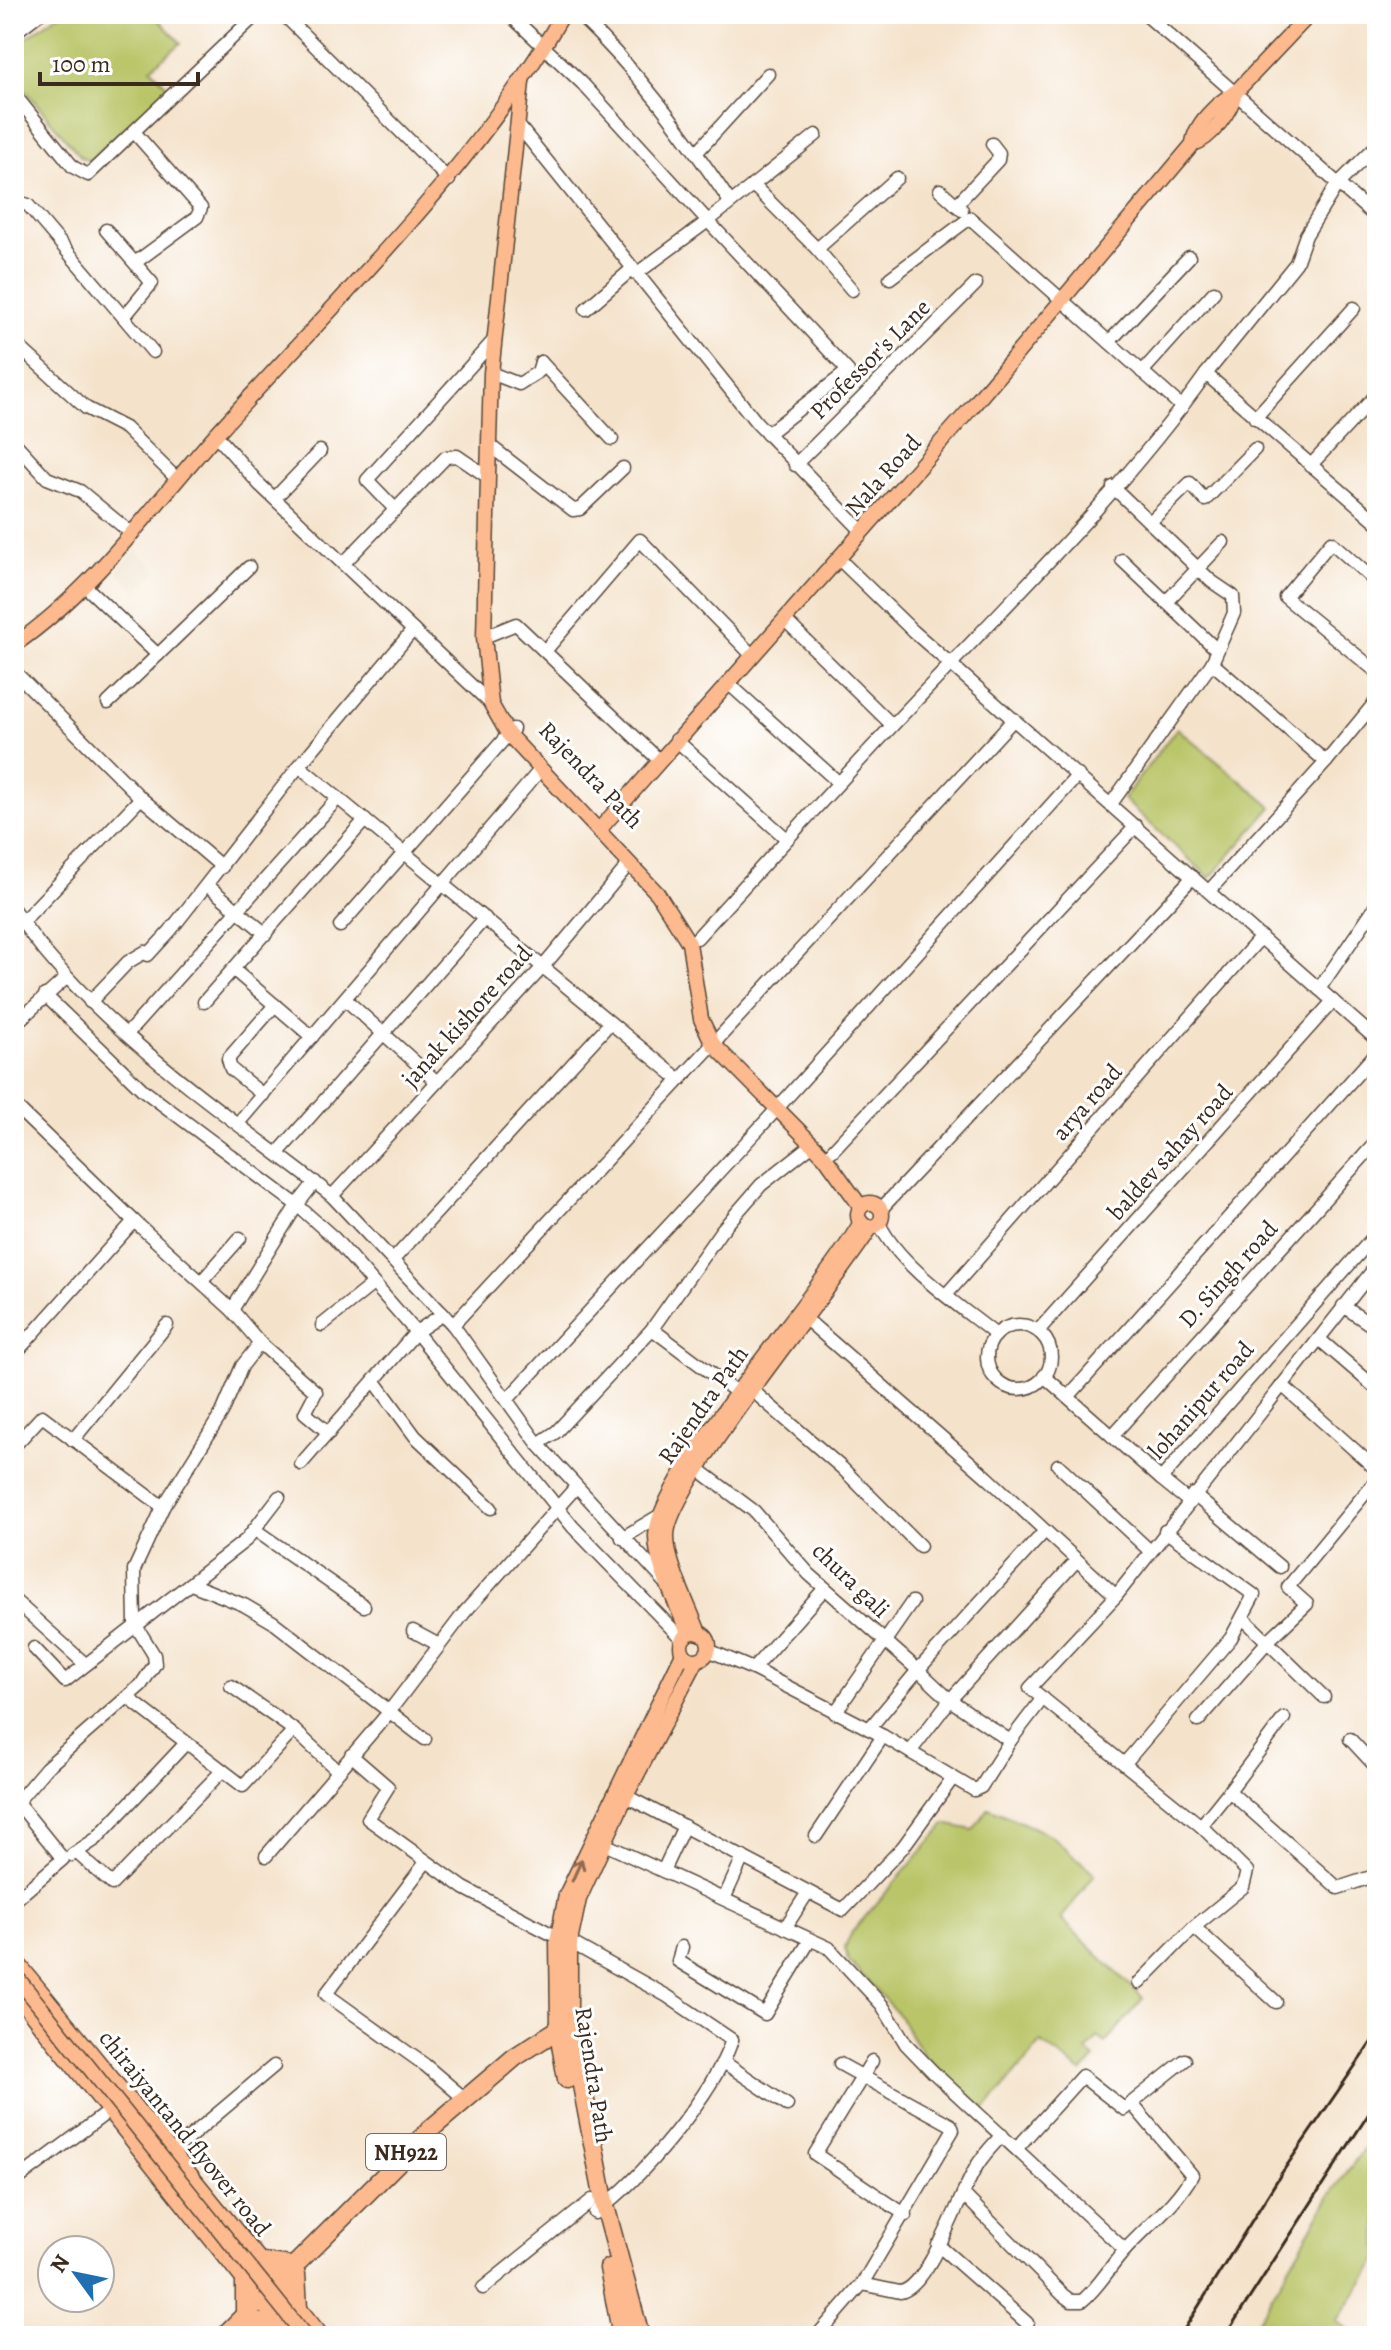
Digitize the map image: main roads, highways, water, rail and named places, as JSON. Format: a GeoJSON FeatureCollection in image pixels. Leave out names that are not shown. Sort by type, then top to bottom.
{"type":"FeatureCollection","features":[{"type":"Feature","properties":{"kind":"highway","name":"NH922"},"geometry":{"type":"LineString","coordinates":[[224,2336],[255,2310],[465,2099],[515,2057],[565,2031]]}},
{"type":"Feature","properties":{"kind":"highway","name":"NH922"},"geometry":{"type":"LineString","coordinates":[[293,2270],[439,2134],[520,2064],[565,2031]]}},
{"type":"Feature","properties":{"kind":"highway","name":"Rajendra Path"},"geometry":{"type":"LineString","coordinates":[[565,2031],[597,2206],[634,2336]]}},
{"type":"Feature","properties":{"kind":"highway"},"geometry":{"type":"LineString","coordinates":[[262,2262],[293,2270],[298,2308]]}},
{"type":"Feature","properties":{"kind":"highway"},"geometry":{"type":"LineString","coordinates":[[245,2283],[255,2310],[285,2332]]}},
{"type":"Feature","properties":{"kind":"highway","name":"NH922"},"geometry":{"type":"LineString","coordinates":[[238,2336],[255,2310]]}},
{"type":"Feature","properties":{"kind":"main road"},"geometry":{"type":"LineString","coordinates":[[14,645],[47,623],[85,586],[216,435],[449,180],[522,82],[563,14]]}},
{"type":"Feature","properties":{"kind":"main road","name":"Nala Road"},"geometry":{"type":"LineString","coordinates":[[602,826],[862,531],[1193,144],[1202,142],[1232,105],[1235,93],[1310,14]]}},
{"type":"Feature","properties":{"kind":"main road"},"geometry":{"type":"LineString","coordinates":[[509,729],[491,704],[484,637],[491,373],[522,82]]}},
{"type":"Feature","properties":{"kind":"main road","name":"Rajendra Path"},"geometry":{"type":"LineString","coordinates":[[509,729],[540,770],[602,826],[630,863],[662,891],[689,943],[701,1019],[716,1040],[813,1144],[870,1215]]}},
{"type":"Feature","properties":{"kind":"main road","name":"Rajendra Path"},"geometry":{"type":"LineString","coordinates":[[509,729],[662,891],[697,938],[709,1016],[716,1040]]}},
{"type":"Feature","properties":{"kind":"main road","name":"Rajendra Path"},"geometry":{"type":"LineString","coordinates":[[780,1106],[832,1151],[870,1215]]}},
{"type":"Feature","properties":{"kind":"main road","name":"Rajendra Path"},"geometry":{"type":"LineString","coordinates":[[598,1841],[626,1796],[693,1645],[667,1536],[676,1502],[746,1392],[807,1320],[870,1215]]}},
{"type":"Feature","properties":{"kind":"main road","name":"Rajendra Path"},"geometry":{"type":"LineString","coordinates":[[678,1588],[659,1555],[656,1536],[659,1516],[667,1498],[746,1392],[870,1215]]}},
{"type":"Feature","properties":{"kind":"main road","name":"Rajendra Path"},"geometry":{"type":"LineString","coordinates":[[565,2031],[564,1939],[598,1841],[693,1645]]}},
{"type":"Feature","properties":{"kind":"main road","name":"chiraiyantand flyover road"},"geometry":{"type":"LineString","coordinates":[[14,1958],[322,2336]]}},
{"type":"Feature","properties":{"kind":"main road"},"geometry":{"type":"LineString","coordinates":[[14,1974],[305,2336]]}},
{"type":"Feature","properties":{"kind":"main road"},"geometry":{"type":"LineString","coordinates":[[14,1992],[245,2283]]}},
{"type":"Feature","properties":{"kind":"main road"},"geometry":{"type":"LineString","coordinates":[[35,2018],[52,2005]]}},
{"type":"Feature","properties":{"kind":"railway"},"geometry":{"type":"LineString","coordinates":[[1180,2336],[1281,2174],[1377,2034]]}},
{"type":"Feature","properties":{"kind":"railway"},"geometry":{"type":"LineString","coordinates":[[1225,2336],[1377,2101]]}}]}
